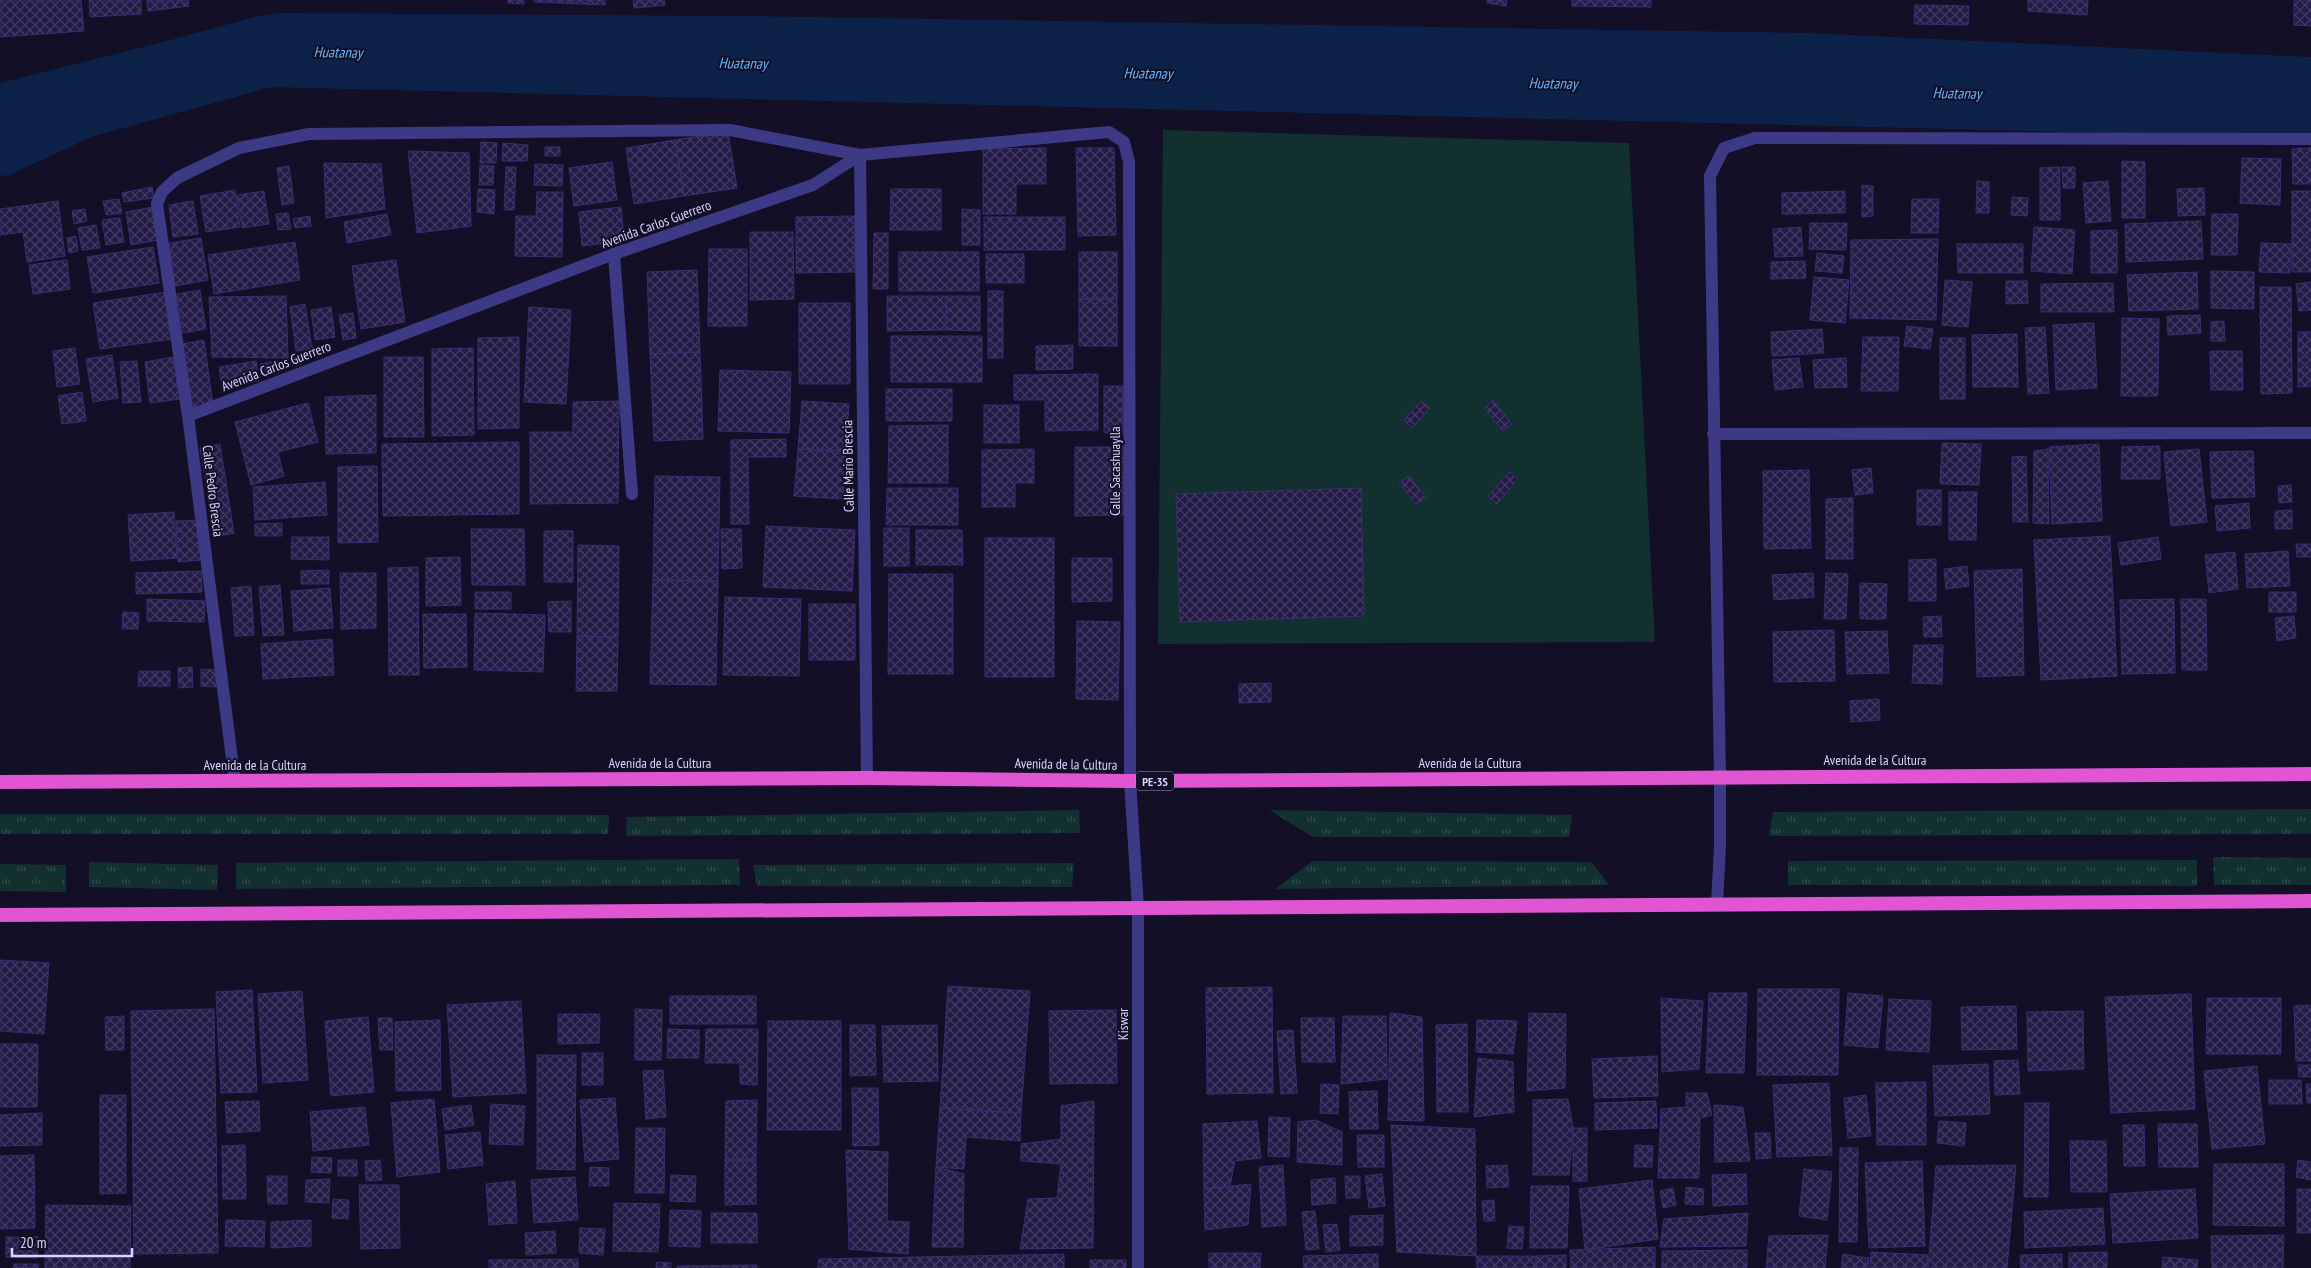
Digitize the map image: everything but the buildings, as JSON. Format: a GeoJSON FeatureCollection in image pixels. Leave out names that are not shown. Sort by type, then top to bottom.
{"type":"FeatureCollection","features":[{"type":"Feature","properties":{"kind":"highway","name":"Avenida de la Cultura"},"geometry":{"type":"LineString","coordinates":[[0,782],[867,778],[1130,781],[2311,774]]}},
{"type":"Feature","properties":{"kind":"highway"},"geometry":{"type":"LineString","coordinates":[[0,915],[2311,901]]}},
{"type":"Feature","properties":{"kind":"street","name":"Calle Pedro Brescia"},"geometry":{"type":"LineString","coordinates":[[235,782],[188,416],[157,204],[162,192],[177,178],[239,148],[309,134],[730,130],[860,155]]}},
{"type":"Feature","properties":{"kind":"street","name":"Avenida Carlos Guerrero"},"geometry":{"type":"LineString","coordinates":[[188,416],[614,254],[813,185],[860,155],[1108,132],[1124,142],[1130,162]]}},
{"type":"Feature","properties":{"kind":"street"},"geometry":{"type":"LineString","coordinates":[[1717,905],[1720,846],[1720,777],[1710,176],[1724,148],[1755,138],[2311,138]]}},
{"type":"Feature","properties":{"kind":"street","name":"Calle Mario Brescia"},"geometry":{"type":"LineString","coordinates":[[860,155],[867,778]]}},
{"type":"Feature","properties":{"kind":"street","name":"Calle Sacashuaylla"},"geometry":{"type":"LineString","coordinates":[[1130,162],[1130,781]]}},
{"type":"Feature","properties":{"kind":"street"},"geometry":{"type":"LineString","coordinates":[[614,254],[632,494]]}},
{"type":"Feature","properties":{"kind":"street"},"geometry":{"type":"LineString","coordinates":[[1713,434],[2311,433]]}},
{"type":"Feature","properties":{"kind":"street","name":"Kiswar"},"geometry":{"type":"LineString","coordinates":[[1130,781],[1138,908],[1138,1268]]}},
{"type":"Feature","properties":{"kind":"green space"},"geometry":{"type":"Polygon","coordinates":[[[1163,130],[1629,143],[1655,642],[1158,644],[1163,130]]]}},
{"type":"Feature","properties":{"kind":"green space"},"geometry":{"type":"Polygon","coordinates":[[[2311,809],[2311,834],[1769,836],[1773,812],[2311,809]]]}},
{"type":"Feature","properties":{"kind":"green space"},"geometry":{"type":"Polygon","coordinates":[[[1079,810],[1080,833],[626,836],[627,817],[1079,810]]]}},
{"type":"Feature","properties":{"kind":"green space"},"geometry":{"type":"Polygon","coordinates":[[[1269,810],[1572,815],[1569,837],[1313,837],[1269,810]]]}},
{"type":"Feature","properties":{"kind":"green space"},"geometry":{"type":"Polygon","coordinates":[[[0,814],[609,815],[608,834],[0,834],[0,814]]]}},
{"type":"Feature","properties":{"kind":"green space"},"geometry":{"type":"Polygon","coordinates":[[[2213,857],[2311,858],[2311,885],[2214,885],[2213,857]]]}},
{"type":"Feature","properties":{"kind":"green space"},"geometry":{"type":"Polygon","coordinates":[[[739,859],[740,885],[236,889],[236,863],[739,859]]]}},
{"type":"Feature","properties":{"kind":"green space"},"geometry":{"type":"Polygon","coordinates":[[[2197,860],[2197,886],[1788,885],[1788,861],[2197,860]]]}},
{"type":"Feature","properties":{"kind":"green space"},"geometry":{"type":"Polygon","coordinates":[[[1313,861],[1592,862],[1609,885],[1275,889],[1313,861]]]}},
{"type":"Feature","properties":{"kind":"green space"},"geometry":{"type":"Polygon","coordinates":[[[89,862],[218,865],[217,890],[89,887],[89,862]]]}},
{"type":"Feature","properties":{"kind":"green space"},"geometry":{"type":"Polygon","coordinates":[[[1074,863],[1072,887],[757,886],[753,865],[1074,863]]]}},
{"type":"Feature","properties":{"kind":"green space"},"geometry":{"type":"Polygon","coordinates":[[[0,864],[66,865],[66,892],[0,891],[0,864]]]}},
{"type":"Feature","properties":{"kind":"water"},"geometry":{"type":"Polygon","coordinates":[[[277,13],[748,16],[1808,33],[2311,57],[2311,102],[266,51],[79,103],[0,140],[0,83],[277,13]]]}},
{"type":"Feature","properties":{"kind":"waterway","name":"Huatanay"},"geometry":{"type":"LineString","coordinates":[[0,140],[79,103],[266,51],[2311,102]]}}]}
